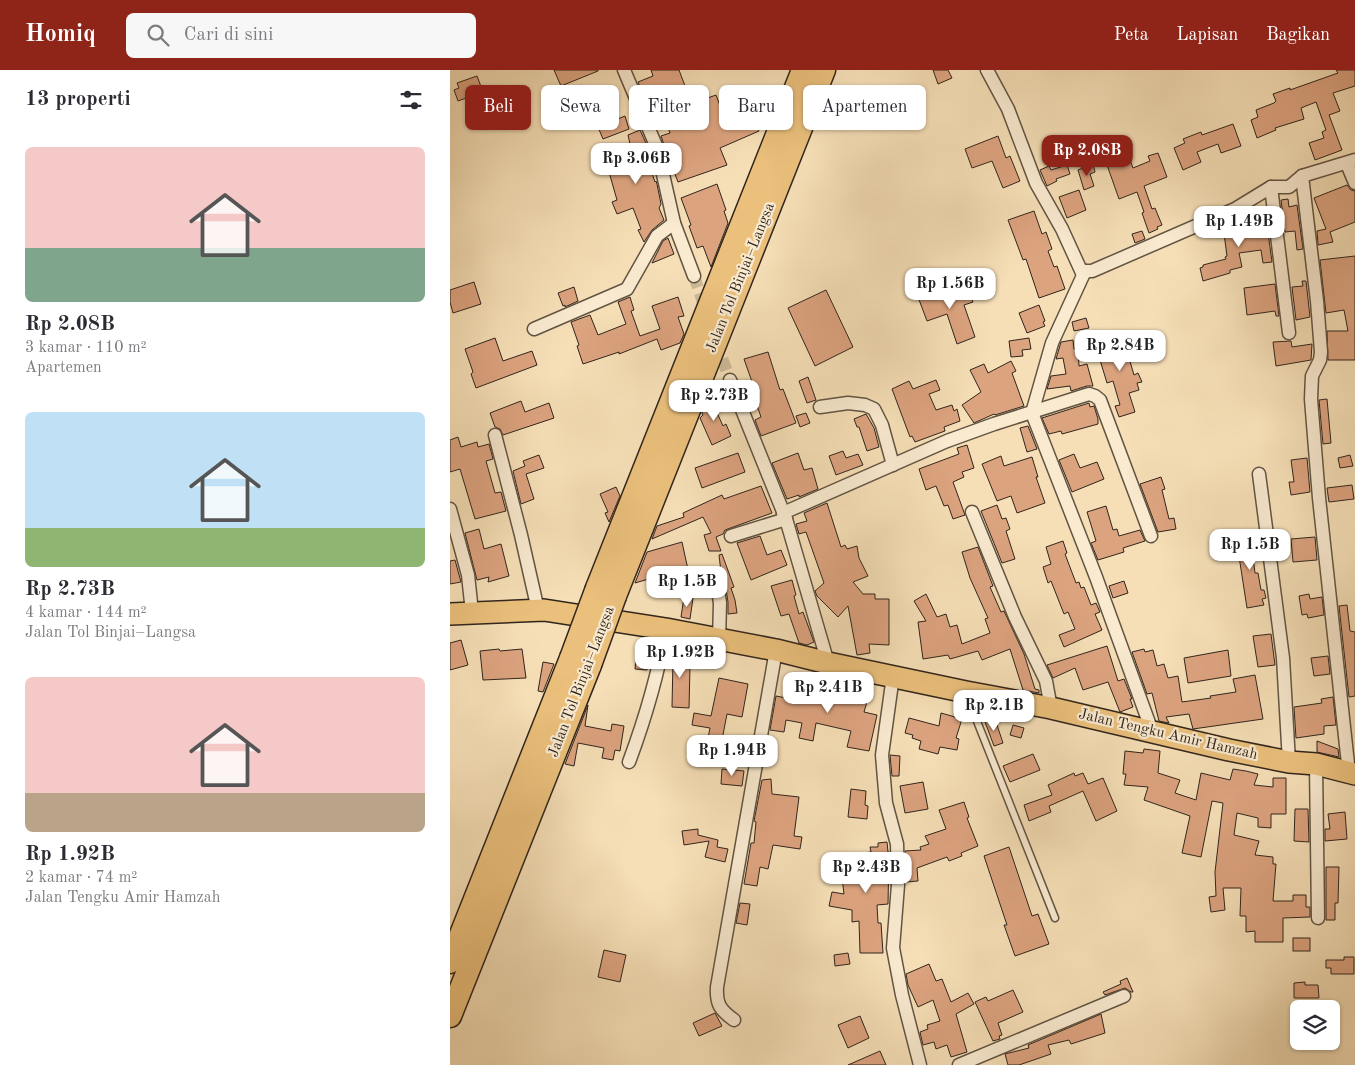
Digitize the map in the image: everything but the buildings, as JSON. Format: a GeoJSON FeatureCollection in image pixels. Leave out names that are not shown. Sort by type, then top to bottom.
{"type":"FeatureCollection","features":[{"type":"Feature","properties":{"kind":"highway","name":"Jalan Tol Binjai–Langsa"},"geometry":{"type":"LineString","coordinates":[[450,1016],[606,592],[803,70]]}},
{"type":"Feature","properties":{"kind":"highway","name":"Jalan Tol Binjai–Langsa"},"geometry":{"type":"LineString","coordinates":[[606,592],[824,70]]}},
{"type":"Feature","properties":{"kind":"highway","name":"Jalan Tengku Amir Hamzah"},"geometry":{"type":"LineString","coordinates":[[450,614],[538,610],[666,629],[720,641],[776,650],[828,663],[1051,708],[1289,762],[1316,764],[1352,773]]}},
{"type":"Feature","properties":{"kind":"highway","name":"Jalan Tol Binjai–Langsa"},"geometry":{"type":"LineString","coordinates":[[450,962],[581,661]]}},
{"type":"Feature","properties":{"kind":"street"},"geometry":{"type":"LineString","coordinates":[[624,70],[657,148],[674,223],[694,276]]}},
{"type":"Feature","properties":{"kind":"street"},"geometry":{"type":"LineString","coordinates":[[987,70],[1008,109],[1036,183],[1062,229],[1083,275],[1084,271]]}},
{"type":"Feature","properties":{"kind":"street"},"geometry":{"type":"LineString","coordinates":[[1084,271],[1092,271],[1235,209],[1271,187],[1289,187],[1302,176],[1351,162],[1355,182]]}},
{"type":"Feature","properties":{"kind":"street"},"geometry":{"type":"LineString","coordinates":[[1302,176],[1318,301],[1322,352],[1312,376],[1311,399],[1319,498],[1352,773]]}},
{"type":"Feature","properties":{"kind":"street"},"geometry":{"type":"LineString","coordinates":[[1271,187],[1289,333]]}},
{"type":"Feature","properties":{"kind":"street"},"geometry":{"type":"LineString","coordinates":[[534,329],[627,289],[657,236],[674,223]]}},
{"type":"Feature","properties":{"kind":"street"},"geometry":{"type":"LineString","coordinates":[[1084,271],[1052,343],[1032,413],[1152,731]]}},
{"type":"Feature","properties":{"kind":"street"},"geometry":{"type":"LineString","coordinates":[[730,380],[785,516],[828,663]]}},
{"type":"Feature","properties":{"kind":"street"},"geometry":{"type":"LineString","coordinates":[[731,536],[785,516],[947,441],[1089,394],[1098,398],[1105,412],[1151,536]]}},
{"type":"Feature","properties":{"kind":"street"},"geometry":{"type":"LineString","coordinates":[[820,407],[848,403],[865,405],[874,409],[882,425],[893,465]]}},
{"type":"Feature","properties":{"kind":"street"},"geometry":{"type":"LineString","coordinates":[[495,435],[538,610]]}},
{"type":"Feature","properties":{"kind":"street"},"geometry":{"type":"LineString","coordinates":[[1259,474],[1283,658],[1289,762]]}},
{"type":"Feature","properties":{"kind":"street"},"geometry":{"type":"LineString","coordinates":[[450,509],[468,575],[472,612]]}},
{"type":"Feature","properties":{"kind":"street"},"geometry":{"type":"LineString","coordinates":[[972,512],[1015,618],[1046,681],[1051,708]]}},
{"type":"Feature","properties":{"kind":"street"},"geometry":{"type":"LineString","coordinates":[[716,578],[720,604],[720,641]]}},
{"type":"Feature","properties":{"kind":"street"},"geometry":{"type":"LineString","coordinates":[[629,762],[650,702],[660,665],[666,629]]}},
{"type":"Feature","properties":{"kind":"street"},"geometry":{"type":"LineString","coordinates":[[734,1020],[722,1011],[717,1000],[717,987],[776,650]]}},
{"type":"Feature","properties":{"kind":"street"},"geometry":{"type":"LineString","coordinates":[[894,676],[882,755],[886,803],[897,844],[898,885],[893,948],[902,995],[920,1065]]}},
{"type":"Feature","properties":{"kind":"street"},"geometry":{"type":"LineString","coordinates":[[1316,764],[1318,918]]}},
{"type":"Feature","properties":{"kind":"street"},"geometry":{"type":"LineString","coordinates":[[958,1065],[1124,996]]}},
{"type":"Feature","properties":{"kind":"lane"},"geometry":{"type":"LineString","coordinates":[[966,692],[1055,918]]}},
{"type":"Feature","properties":{"kind":"tunnel"},"geometry":{"type":"LineString","coordinates":[[694,276],[706,311]]}},
{"type":"Feature","properties":{"kind":"tunnel"},"geometry":{"type":"LineString","coordinates":[[716,342],[730,380]]}}]}
